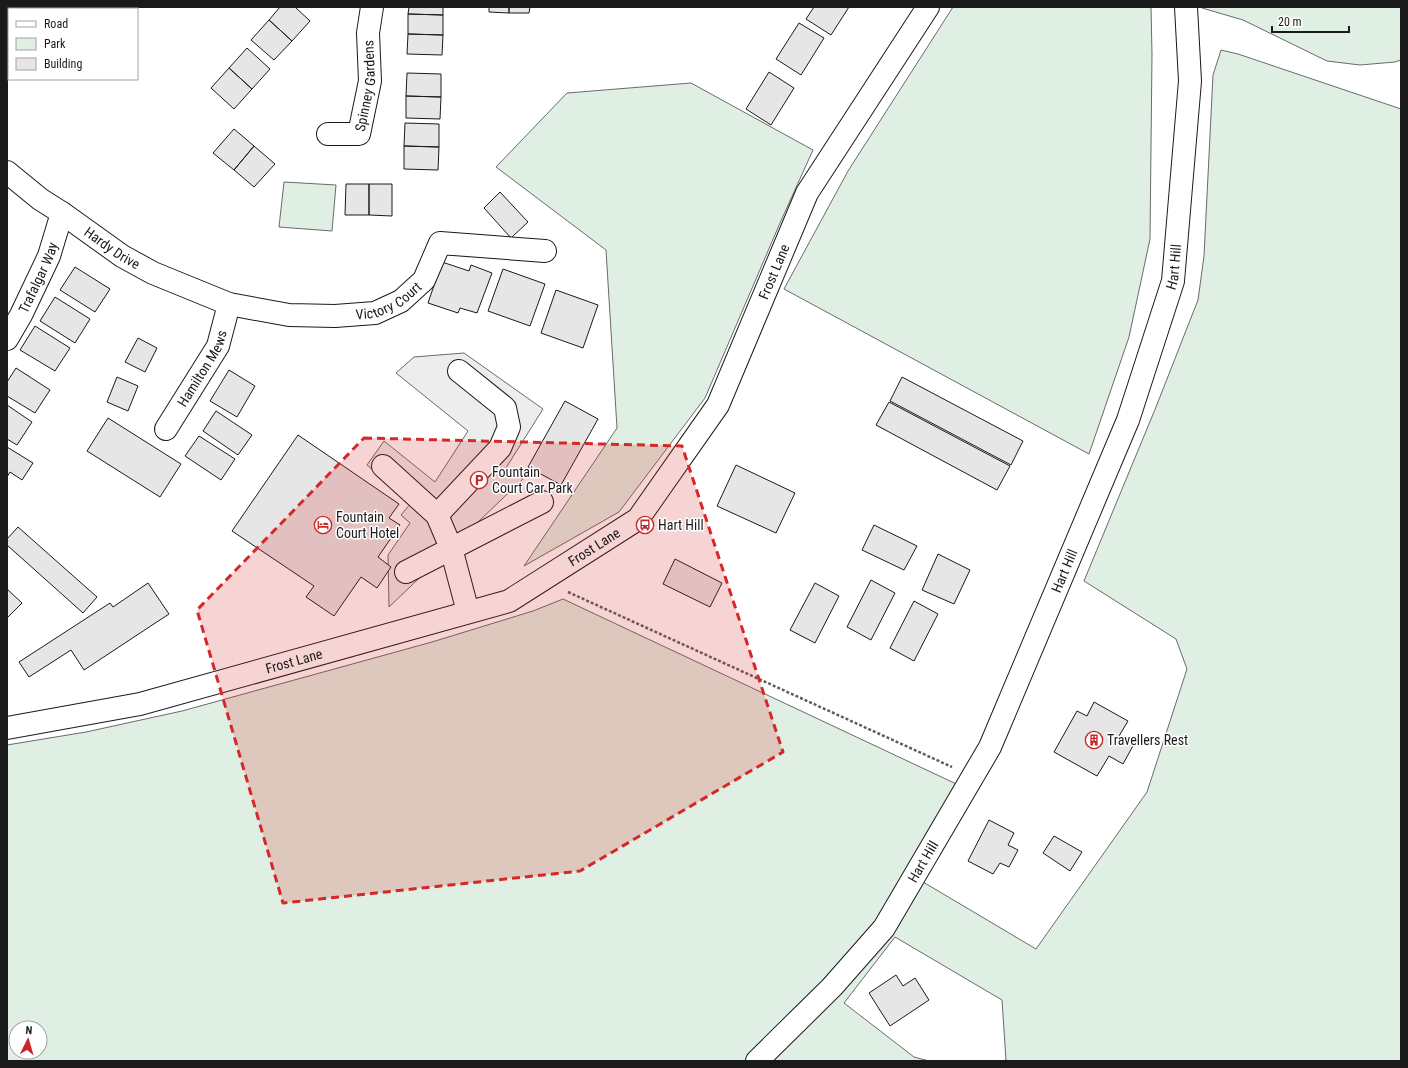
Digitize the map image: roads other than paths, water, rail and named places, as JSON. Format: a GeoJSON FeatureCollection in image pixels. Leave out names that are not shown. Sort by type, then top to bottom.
{"type":"FeatureCollection","features":[{"type":"Feature","properties":{"kind":"street","name":"Spinney Gardens"},"geometry":{"type":"LineString","coordinates":[[328,134],[358,134],[370,81],[368,33],[372,7]]}},
{"type":"Feature","properties":{"kind":"street","name":"Frost Lane"},"geometry":{"type":"LineString","coordinates":[[7,728],[140,704],[509,601],[638,519],[718,405],[807,193],[928,7]]}},
{"type":"Feature","properties":{"kind":"street","name":"Hart Hill"},"geometry":{"type":"LineString","coordinates":[[757,1061],[832,987],[884,928],[990,747],[1128,420],[1173,281],[1190,81],[1186,7]]}},
{"type":"Feature","properties":{"kind":"street","name":"Hardy Drive"},"geometry":{"type":"LineString","coordinates":[[7,172],[40,200],[62,213],[122,256],[153,273],[229,304]]}},
{"type":"Feature","properties":{"kind":"street","name":"Trafalgar Way"},"geometry":{"type":"LineString","coordinates":[[7,339],[21,315],[49,256],[62,213]]}},
{"type":"Feature","properties":{"kind":"street","name":"Victory Court"},"geometry":{"type":"LineString","coordinates":[[229,304],[289,315],[335,316],[375,313],[401,301],[424,280],[440,243],[545,251]]}},
{"type":"Feature","properties":{"kind":"street","name":"Hamilton Mews"},"geometry":{"type":"LineString","coordinates":[[166,429],[218,346],[229,304]]}},
{"type":"Feature","properties":{"kind":"street"},"geometry":{"type":"LineString","coordinates":[[437,515],[500,448],[509,427],[505,408],[459,371]]}},
{"type":"Feature","properties":{"kind":"street"},"geometry":{"type":"LineString","coordinates":[[383,466],[437,515],[451,548],[468,612]]}},
{"type":"Feature","properties":{"kind":"street"},"geometry":{"type":"LineString","coordinates":[[406,572],[542,502]]}},
{"type":"Feature","properties":{"kind":"place","name":"Fountain Court Car Park"},"geometry":{"type":"Point","coordinates":[479,480]}},
{"type":"Feature","properties":{"kind":"place","name":"Fountain Court Hotel"},"geometry":{"type":"Point","coordinates":[323,525]}},
{"type":"Feature","properties":{"kind":"place","name":"Hart Hill"},"geometry":{"type":"Point","coordinates":[645,525]}},
{"type":"Feature","properties":{"kind":"place","name":"Travellers Rest"},"geometry":{"type":"Point","coordinates":[1094,740]}}]}
